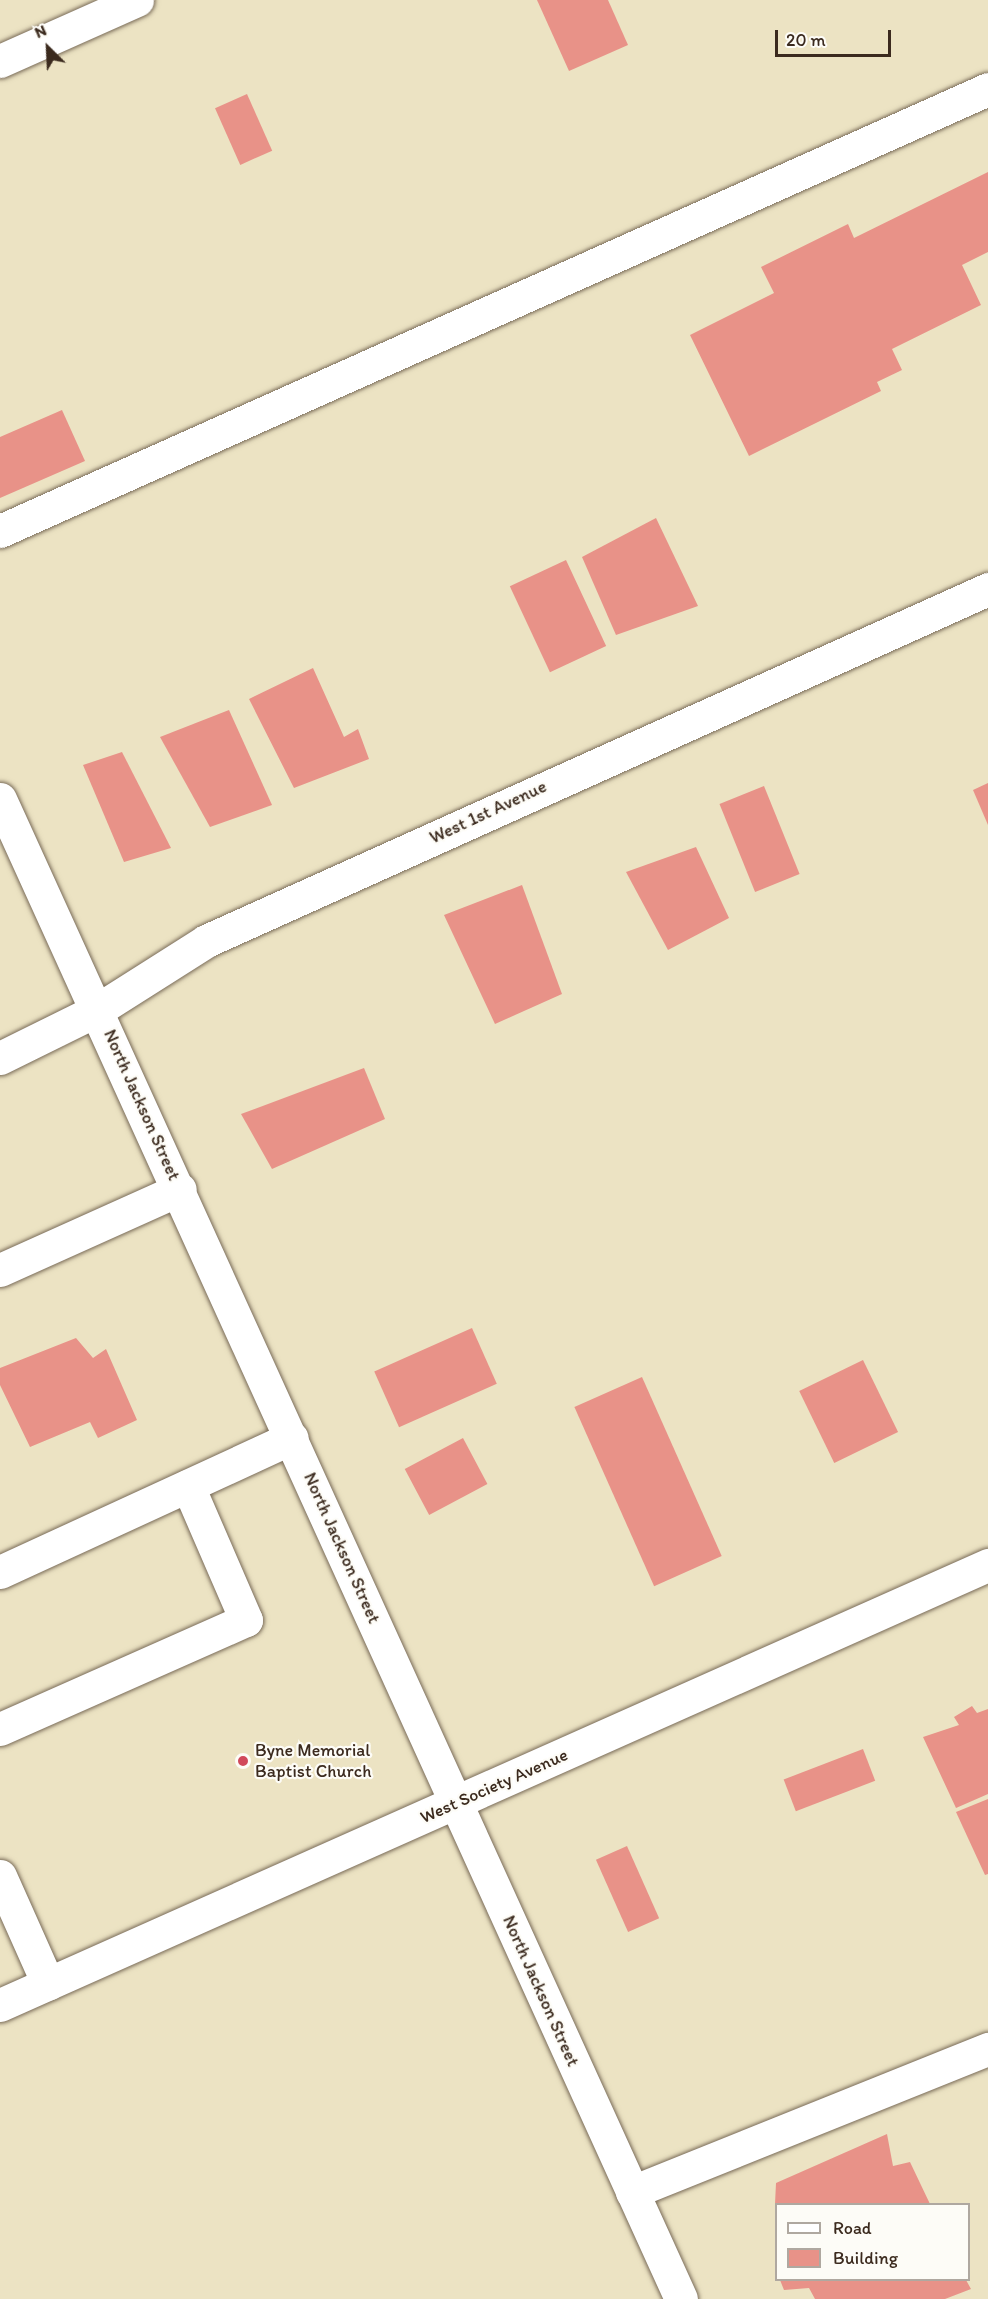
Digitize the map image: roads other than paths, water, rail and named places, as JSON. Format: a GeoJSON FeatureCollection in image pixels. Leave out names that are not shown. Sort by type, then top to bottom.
{"type":"FeatureCollection","features":[{"type":"Feature","properties":{"kind":"street"},"geometry":{"type":"LineString","coordinates":[[0,61],[137,0]]}},
{"type":"Feature","properties":{"kind":"street"},"geometry":{"type":"LineString","coordinates":[[0,531],[988,89]]}},
{"type":"Feature","properties":{"kind":"street","name":"West 1st Avenue"},"geometry":{"type":"LineString","coordinates":[[0,1058],[99,1009],[206,940],[988,589]]}},
{"type":"Feature","properties":{"kind":"street","name":"North Jackson Street"},"geometry":{"type":"LineString","coordinates":[[0,799],[99,1009],[681,2299]]}},
{"type":"Feature","properties":{"kind":"street"},"geometry":{"type":"LineString","coordinates":[[0,1270],[180,1189]]}},
{"type":"Feature","properties":{"kind":"street"},"geometry":{"type":"LineString","coordinates":[[0,1572],[292,1438]]}},
{"type":"Feature","properties":{"kind":"street"},"geometry":{"type":"LineString","coordinates":[[0,1729],[246,1620],[188,1486]]}},
{"type":"Feature","properties":{"kind":"street","name":"West Society Avenue"},"geometry":{"type":"LineString","coordinates":[[0,2005],[457,1804],[988,1565]]}},
{"type":"Feature","properties":{"kind":"street"},"geometry":{"type":"LineString","coordinates":[[0,1876],[48,1984]]}},
{"type":"Feature","properties":{"kind":"street"},"geometry":{"type":"LineString","coordinates":[[632,2192],[988,2049]]}},
{"type":"Feature","properties":{"kind":"place","name":"Byne Memorial Baptist Church"},"geometry":{"type":"Point","coordinates":[243,1761]}}]}
